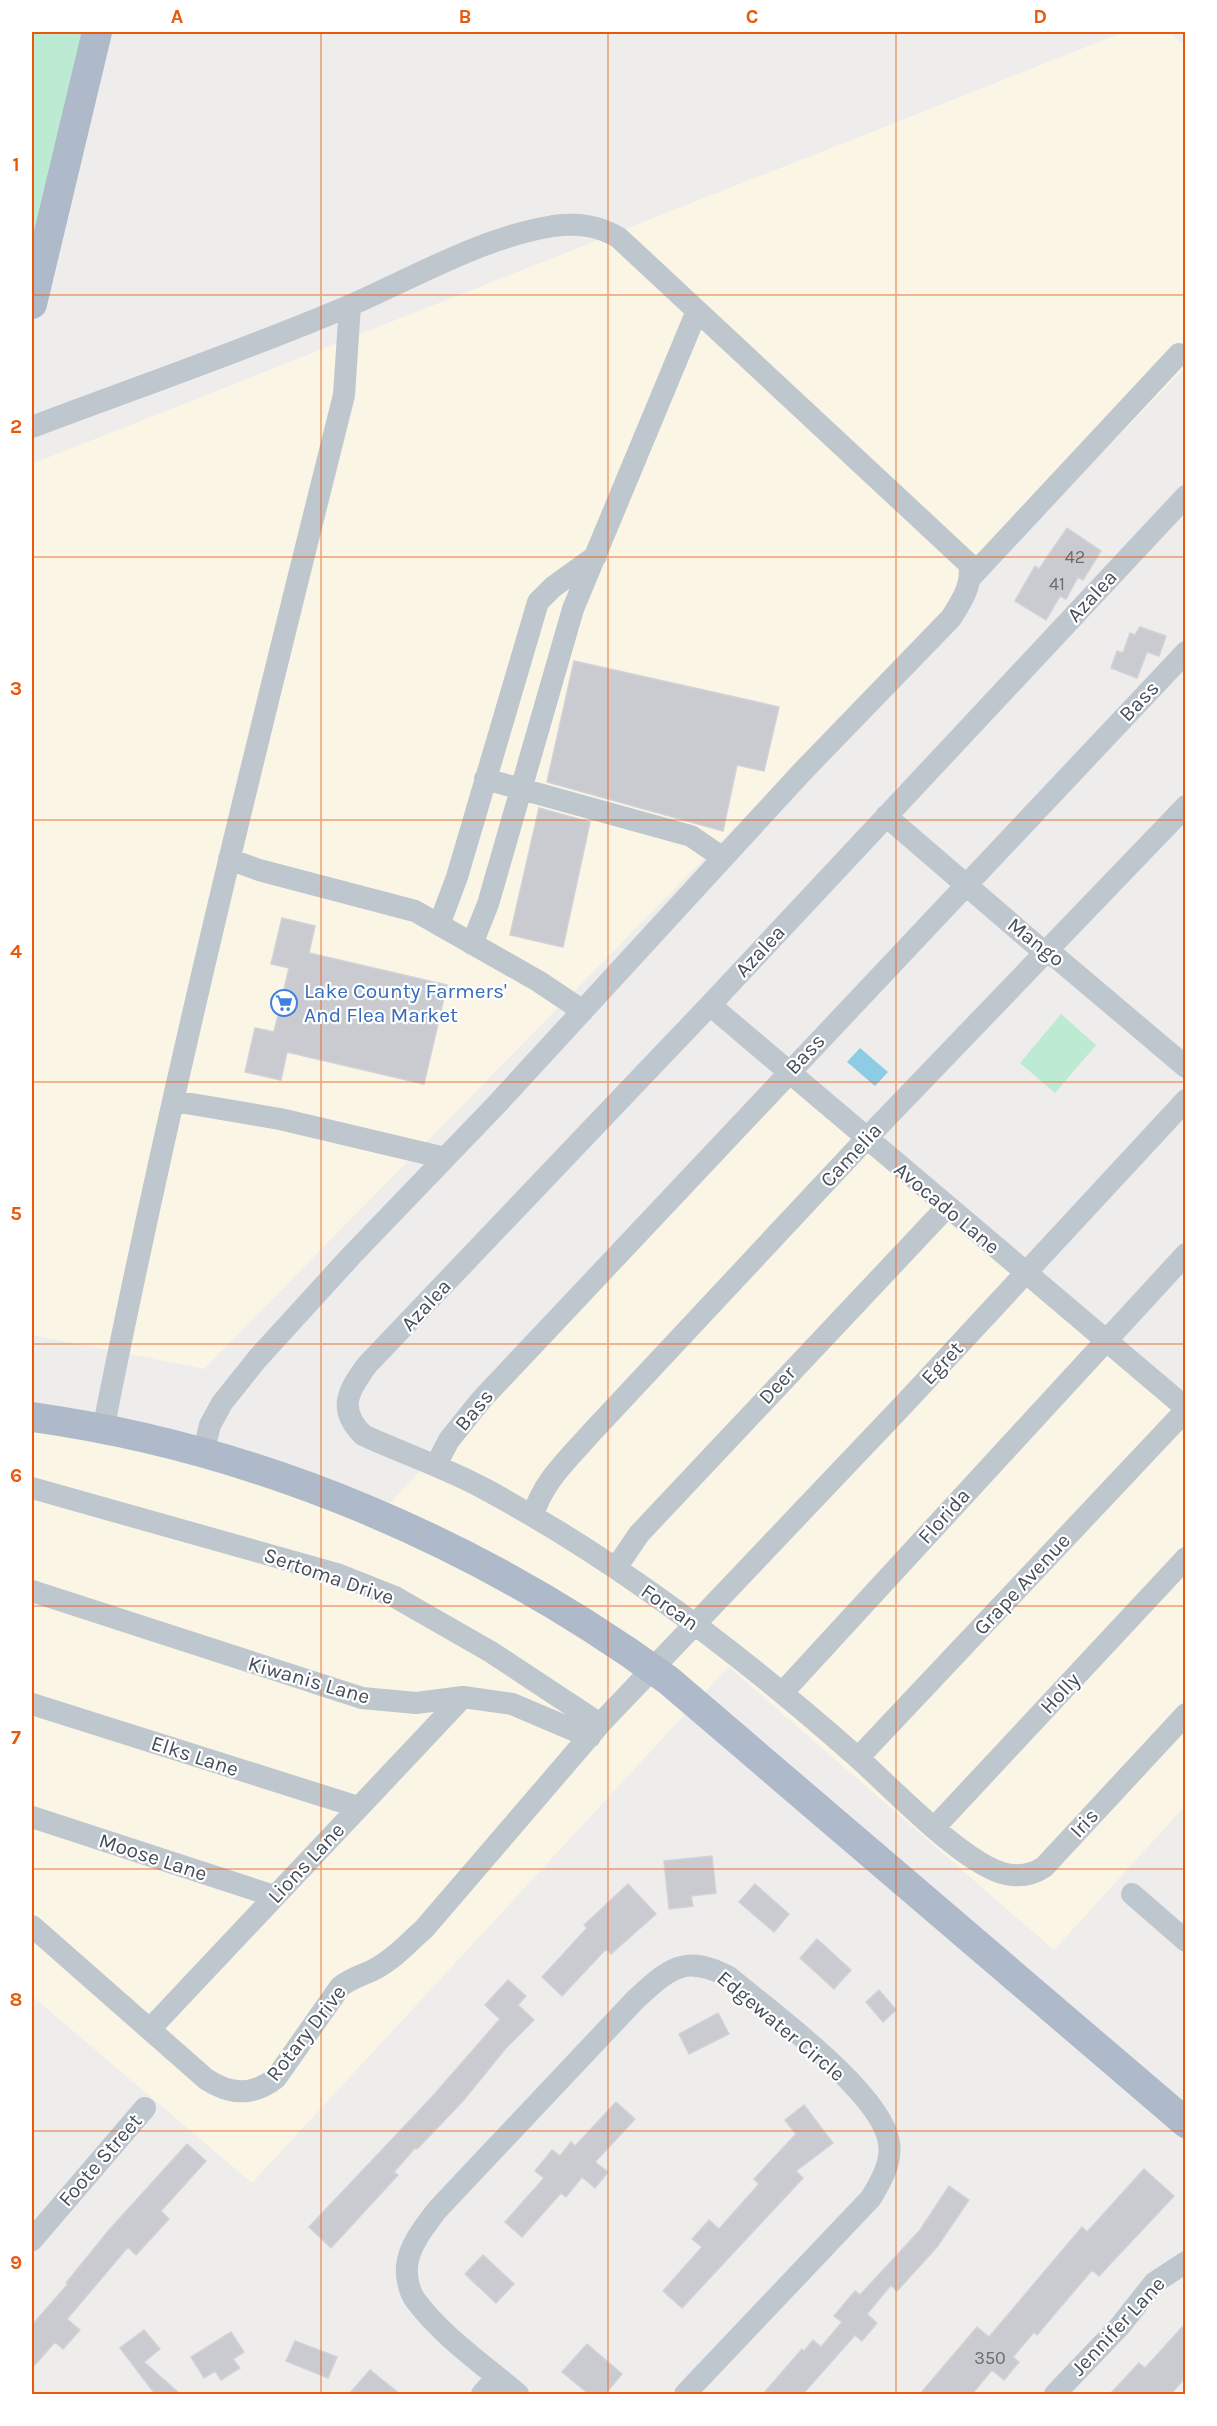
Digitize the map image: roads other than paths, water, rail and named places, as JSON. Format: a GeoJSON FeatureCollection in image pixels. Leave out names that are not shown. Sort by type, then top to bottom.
{"type":"FeatureCollection","features":[{"type":"Feature","properties":{"kind":"main road"},"geometry":{"type":"LineString","coordinates":[[32,304],[97,32]]}},
{"type":"Feature","properties":{"kind":"main road"},"geometry":{"type":"LineString","coordinates":[[32,1417],[103,1430],[203,1454],[241,1464],[340,1497],[430,1536],[555,1604],[627,1649],[652,1669],[1185,2123]]}},
{"type":"Feature","properties":{"kind":"street"},"geometry":{"type":"LineString","coordinates":[[32,427],[208,362],[350,305],[469,252],[554,226],[584,225],[602,228],[619,238],[969,564],[972,576]]}},
{"type":"Feature","properties":{"kind":"street"},"geometry":{"type":"LineString","coordinates":[[103,1430],[137,1261],[229,859],[345,394],[350,305]]}},
{"type":"Feature","properties":{"kind":"street"},"geometry":{"type":"LineString","coordinates":[[472,944],[488,904],[573,609],[697,311]]}},
{"type":"Feature","properties":{"kind":"street"},"geometry":{"type":"LineString","coordinates":[[203,1454],[210,1425],[222,1403],[258,1358],[723,858],[951,618],[962,601],[972,576],[1179,354]]}},
{"type":"Feature","properties":{"kind":"street","name":"Azalea"},"geometry":{"type":"LineString","coordinates":[[346,1413],[356,1379],[367,1365],[710,1005],[1185,496]]}},
{"type":"Feature","properties":{"kind":"street"},"geometry":{"type":"LineString","coordinates":[[439,925],[458,877],[538,602],[553,587],[596,556]]}},
{"type":"Feature","properties":{"kind":"street","name":"Bass"},"geometry":{"type":"LineString","coordinates":[[436,1465],[449,1440],[482,1399],[1185,652]]}},
{"type":"Feature","properties":{"kind":"street"},"geometry":{"type":"LineString","coordinates":[[485,780],[691,836],[723,858]]}},
{"type":"Feature","properties":{"kind":"street","name":"Camelia"},"geometry":{"type":"LineString","coordinates":[[533,1516],[538,1497],[549,1481],[866,1139],[1185,806]]}},
{"type":"Feature","properties":{"kind":"street","name":"Mango"},"geometry":{"type":"LineString","coordinates":[[886,816],[1044,952],[1058,958],[1185,1067]]}},
{"type":"Feature","properties":{"kind":"street"},"geometry":{"type":"LineString","coordinates":[[229,859],[260,870],[415,911],[583,1011]]}},
{"type":"Feature","properties":{"kind":"street","name":"Avocado Lane"},"geometry":{"type":"LineString","coordinates":[[710,1005],[1185,1409]]}},
{"type":"Feature","properties":{"kind":"street","name":"Egret"},"geometry":{"type":"LineString","coordinates":[[652,1669],[906,1402],[1185,1100]]}},
{"type":"Feature","properties":{"kind":"street"},"geometry":{"type":"LineString","coordinates":[[174,1101],[280,1119],[445,1158]]}},
{"type":"Feature","properties":{"kind":"street","name":"Deer"},"geometry":{"type":"LineString","coordinates":[[616,1568],[647,1525],[946,1208]]}},
{"type":"Feature","properties":{"kind":"street","name":"Florida"},"geometry":{"type":"LineString","coordinates":[[783,1692],[1185,1254]]}},
{"type":"Feature","properties":{"kind":"street","name":"Grape Avenue"},"geometry":{"type":"LineString","coordinates":[[858,1758],[1185,1409]]}},
{"type":"Feature","properties":{"kind":"street","name":"Forcan"},"geometry":{"type":"LineString","coordinates":[[346,1413],[350,1422],[363,1435],[436,1465],[533,1516],[616,1568],[695,1623],[783,1692],[934,1828],[963,1850]]}},
{"type":"Feature","properties":{"kind":"street","name":"Sertoma Drive"},"geometry":{"type":"LineString","coordinates":[[32,1488],[337,1574],[395,1597],[483,1647],[595,1731]]}},
{"type":"Feature","properties":{"kind":"street","name":"Holly"},"geometry":{"type":"LineString","coordinates":[[934,1828],[1185,1558]]}},
{"type":"Feature","properties":{"kind":"street","name":"Kiwanis Lane"},"geometry":{"type":"LineString","coordinates":[[32,1592],[362,1698],[416,1703],[463,1697],[512,1704],[595,1731]]}},
{"type":"Feature","properties":{"kind":"street","name":"Rotary Drive"},"geometry":{"type":"LineString","coordinates":[[32,1926],[220,2088],[248,2092],[263,2088],[276,2078],[340,1987],[350,1979],[373,1970],[392,1958],[424,1929],[595,1731],[652,1669]]}},
{"type":"Feature","properties":{"kind":"street","name":"Lions Lane"},"geometry":{"type":"LineString","coordinates":[[150,2029],[463,1697]]}},
{"type":"Feature","properties":{"kind":"street","name":"Elks Lane"},"geometry":{"type":"LineString","coordinates":[[32,1704],[358,1807]]}},
{"type":"Feature","properties":{"kind":"street","name":"Iris"},"geometry":{"type":"LineString","coordinates":[[963,1850],[1004,1874],[1020,1876],[1035,1873],[1044,1867],[1185,1714]]}},
{"type":"Feature","properties":{"kind":"street","name":"Moose Lane"},"geometry":{"type":"LineString","coordinates":[[32,1817],[274,1896]]}},
{"type":"Feature","properties":{"kind":"street"},"geometry":{"type":"LineString","coordinates":[[1132,1894],[1185,1941]]}},
{"type":"Feature","properties":{"kind":"street","name":"Edgewater Circle"},"geometry":{"type":"LineString","coordinates":[[518,2394],[439,2326],[414,2300],[408,2285],[407,2266],[414,2245],[421,2230],[437,2210],[635,2000],[663,1974],[679,1966],[696,1964],[710,1967],[729,1977],[846,2079],[876,2110],[890,2143],[883,2178],[871,2198],[685,2394]]}},
{"type":"Feature","properties":{"kind":"street","name":"Foote Street"},"geometry":{"type":"LineString","coordinates":[[32,2240],[145,2108]]}},
{"type":"Feature","properties":{"kind":"street","name":"Jennifer Lane"},"geometry":{"type":"LineString","coordinates":[[1055,2394],[1120,2326],[1154,2283],[1185,2262]]}},
{"type":"Feature","properties":{"kind":"street"},"geometry":{"type":"LineString","coordinates":[[482,2394],[498,2377]]}},
{"type":"Feature","properties":{"kind":"water"},"geometry":{"type":"Polygon","coordinates":[[[860,1048],[888,1072],[875,1086],[847,1062],[860,1048]]]}},
{"type":"Feature","properties":{"kind":"place","name":"Lake County Farmers' And Flea Market"},"geometry":{"type":"Point","coordinates":[284,1003]}}]}
